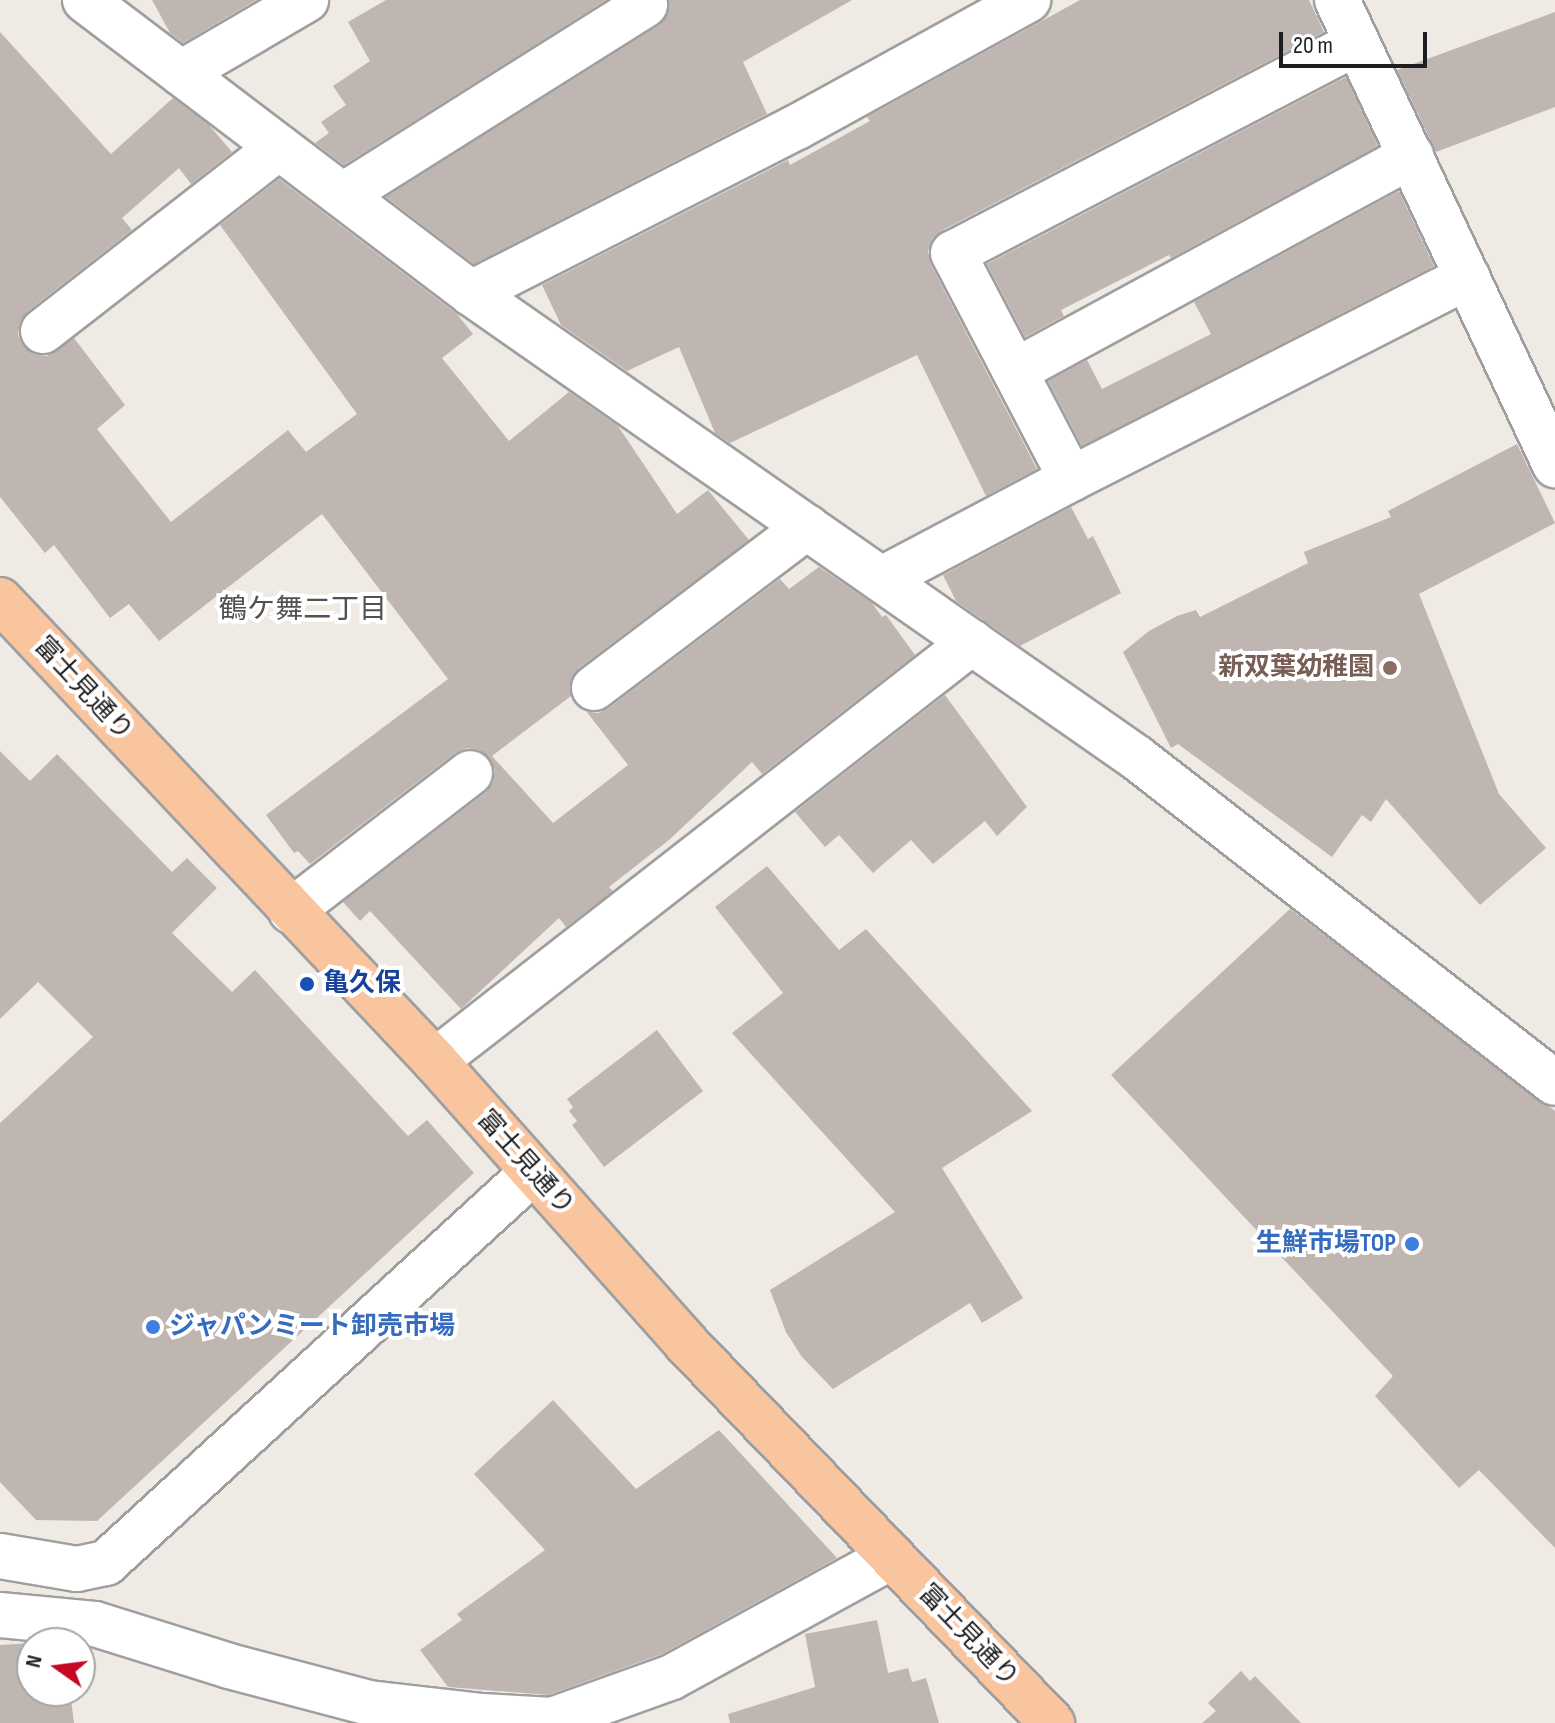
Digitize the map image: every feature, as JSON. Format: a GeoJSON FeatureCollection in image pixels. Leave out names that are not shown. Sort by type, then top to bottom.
{"type":"FeatureCollection","features":[{"type":"Feature","properties":{"kind":"main road","name":"富士見通り"},"geometry":{"type":"LineString","coordinates":[[0,600],[435,1061],[686,1343],[1052,1723]]}},
{"type":"Feature","properties":{"kind":"street"},"geometry":{"type":"LineString","coordinates":[[85,0],[471,293],[1137,758],[1555,1083]]}},
{"type":"Feature","properties":{"kind":"street"},"geometry":{"type":"LineString","coordinates":[[181,73],[306,0]]}},
{"type":"Feature","properties":{"kind":"street"},"geometry":{"type":"LineString","coordinates":[[471,293],[797,127],[1028,0]]}},
{"type":"Feature","properties":{"kind":"street"},"geometry":{"type":"LineString","coordinates":[[1337,0],[1555,465]]}},
{"type":"Feature","properties":{"kind":"street"},"geometry":{"type":"LineString","coordinates":[[343,195],[645,5]]}},
{"type":"Feature","properties":{"kind":"street"},"geometry":{"type":"LineString","coordinates":[[1071,479],[953,253],[1357,43]]}},
{"type":"Feature","properties":{"kind":"street"},"geometry":{"type":"LineString","coordinates":[[43,331],[279,147]]}},
{"type":"Feature","properties":{"kind":"street"},"geometry":{"type":"LineString","coordinates":[[1015,371],[1411,156]]}},
{"type":"Feature","properties":{"kind":"street"},"geometry":{"type":"LineString","coordinates":[[882,579],[1468,277]]}},
{"type":"Feature","properties":{"kind":"street"},"geometry":{"type":"LineString","coordinates":[[594,688],[807,527]]}},
{"type":"Feature","properties":{"kind":"street"},"geometry":{"type":"LineString","coordinates":[[435,1061],[972,642]]}},
{"type":"Feature","properties":{"kind":"street"},"geometry":{"type":"LineString","coordinates":[[291,911],[470,773]]}},
{"type":"Feature","properties":{"kind":"street"},"geometry":{"type":"LineString","coordinates":[[0,1556],[77,1569],[106,1563],[533,1172]]}},
{"type":"Feature","properties":{"kind":"street"},"geometry":{"type":"LineString","coordinates":[[0,1615],[95,1624],[229,1666],[369,1703],[482,1716],[552,1720],[672,1677],[891,1557]]}},
{"type":"Feature","properties":{"kind":"building"},"geometry":{"type":"Polygon","coordinates":[[[152,0],[256,0],[183,43],[170,33],[152,0]]]}},
{"type":"Feature","properties":{"kind":"building"},"geometry":{"type":"Polygon","coordinates":[[[386,0],[606,0],[344,165],[315,143],[329,133],[321,122],[346,105],[333,86],[370,61],[348,22],[386,0]]]}},
{"type":"Feature","properties":{"kind":"building"},"geometry":{"type":"Polygon","coordinates":[[[669,0],[852,0],[743,62],[767,114],[474,264],[386,197],[658,26],[667,16],[669,0]]]}},
{"type":"Feature","properties":{"kind":"building"},"geometry":{"type":"Polygon","coordinates":[[[1080,0],[1309,0],[1324,32],[941,231],[932,239],[928,251],[931,265],[1037,469],[986,496],[917,355],[730,443],[715,433],[679,347],[627,371],[561,325],[542,285],[788,160],[790,165],[870,121],[867,117],[1080,0]]]}},
{"type":"Feature","properties":{"kind":"building"},"geometry":{"type":"Polygon","coordinates":[[[1555,12],[1555,107],[1436,152],[1397,70],[1555,12]]]}},
{"type":"Feature","properties":{"kind":"building"},"geometry":{"type":"Polygon","coordinates":[[[0,32],[111,154],[173,98],[209,125],[232,152],[191,184],[179,168],[122,218],[132,230],[28,311],[20,322],[18,335],[23,346],[34,354],[47,356],[74,338],[125,405],[97,429],[171,522],[288,430],[306,452],[357,414],[220,225],[279,179],[457,314],[473,334],[442,358],[509,441],[569,392],[618,426],[677,514],[708,490],[749,540],[579,668],[571,679],[571,696],[492,756],[553,823],[628,765],[586,711],[598,713],[609,708],[780,579],[789,589],[819,567],[872,603],[882,617],[886,615],[915,655],[762,774],[752,762],[669,840],[609,887],[613,891],[566,927],[559,918],[461,1009],[370,911],[360,921],[343,902],[485,793],[493,783],[495,770],[489,757],[479,750],[467,748],[455,753],[310,864],[298,851],[294,853],[266,815],[448,679],[322,514],[159,641],[129,604],[110,618],[54,545],[45,553],[0,497],[0,32]]]}},
{"type":"Feature","properties":{"kind":"building"},"geometry":{"type":"Polygon","coordinates":[[[1346,77],[1378,146],[1171,258],[1169,255],[1061,310],[1064,316],[1025,337],[987,264],[1346,77]]]}},
{"type":"Feature","properties":{"kind":"building"},"geometry":{"type":"Polygon","coordinates":[[[1399,191],[1434,266],[1082,446],[1048,381],[1087,360],[1102,389],[1211,334],[1194,302],[1399,191]]]}},
{"type":"Feature","properties":{"kind":"building"},"geometry":{"type":"Polygon","coordinates":[[[1517,444],[1555,523],[1419,594],[1499,794],[1546,848],[1480,905],[1386,799],[1371,822],[1362,815],[1332,857],[1178,744],[1171,748],[1123,652],[1149,631],[1177,616],[1196,610],[1200,617],[1308,563],[1304,552],[1391,517],[1388,511],[1517,444]]]}},
{"type":"Feature","properties":{"kind":"building"},"geometry":{"type":"Polygon","coordinates":[[[1071,507],[1088,539],[1093,536],[1121,593],[1020,646],[956,601],[943,575],[1071,507]]]}},
{"type":"Feature","properties":{"kind":"building"},"geometry":{"type":"Polygon","coordinates":[[[945,695],[1027,807],[997,836],[985,821],[933,864],[911,840],[873,873],[839,835],[825,847],[795,812],[945,695]]]}},
{"type":"Feature","properties":{"kind":"building","name":"ジャパンミート卸売市場"},"geometry":{"type":"Polygon","coordinates":[[[0,751],[30,781],[57,754],[172,872],[187,858],[217,888],[172,933],[232,992],[255,970],[408,1136],[427,1120],[474,1173],[97,1521],[36,1520],[0,1482],[0,1123],[93,1037],[38,982],[0,1019],[0,751]]]}},
{"type":"Feature","properties":{"kind":"building"},"geometry":{"type":"Polygon","coordinates":[[[767,866],[839,950],[866,929],[1032,1111],[942,1168],[1023,1298],[982,1323],[970,1303],[833,1389],[802,1357],[786,1332],[770,1290],[895,1212],[732,1033],[783,993],[715,907],[767,866]]]}},
{"type":"Feature","properties":{"kind":"building","name":"生鮮市場TOP"},"geometry":{"type":"Polygon","coordinates":[[[1290,909],[1555,1111],[1555,1548],[1479,1470],[1459,1488],[1375,1396],[1393,1376],[1111,1075],[1290,909]]]}},
{"type":"Feature","properties":{"kind":"building"},"geometry":{"type":"Polygon","coordinates":[[[657,1030],[703,1091],[604,1167],[572,1125],[577,1121],[569,1111],[573,1107],[567,1099],[657,1030]]]}},
{"type":"Feature","properties":{"kind":"building"},"geometry":{"type":"Polygon","coordinates":[[[553,1400],[636,1489],[719,1430],[837,1558],[662,1654],[548,1695],[448,1687],[420,1650],[462,1620],[457,1614],[545,1550],[474,1474],[553,1400]]]}},
{"type":"Feature","properties":{"kind":"building"},"geometry":{"type":"Polygon","coordinates":[[[877,1620],[888,1673],[908,1668],[912,1682],[926,1678],[939,1723],[730,1723],[728,1714],[815,1687],[805,1634],[877,1620]]]}},
{"type":"Feature","properties":{"kind":"building"},"geometry":{"type":"Polygon","coordinates":[[[16,1644],[16,1707],[72,1707],[74,1723],[0,1723],[0,1645],[16,1644]]]}},
{"type":"Feature","properties":{"kind":"building"},"geometry":{"type":"Polygon","coordinates":[[[1241,1671],[1250,1681],[1255,1676],[1301,1723],[1202,1723],[1216,1711],[1208,1703],[1241,1671]]]}},
{"type":"Feature","properties":{"kind":"place","name":"新双葉幼稚園"},"geometry":{"type":"Point","coordinates":[1390,668]}},
{"type":"Feature","properties":{"kind":"place","name":"亀久保"},"geometry":{"type":"Point","coordinates":[307,984]}},
{"type":"Feature","properties":{"kind":"place","name":"生鮮市場TOP"},"geometry":{"type":"Point","coordinates":[1412,1244]}},
{"type":"Feature","properties":{"kind":"place","name":"ジャパンミート卸売市場"},"geometry":{"type":"Point","coordinates":[153,1327]}},
{"type":"Feature","properties":{"kind":"district","name":"鶴ケ舞二丁目"},"geometry":{"type":"Point","coordinates":[303,610]}}]}
